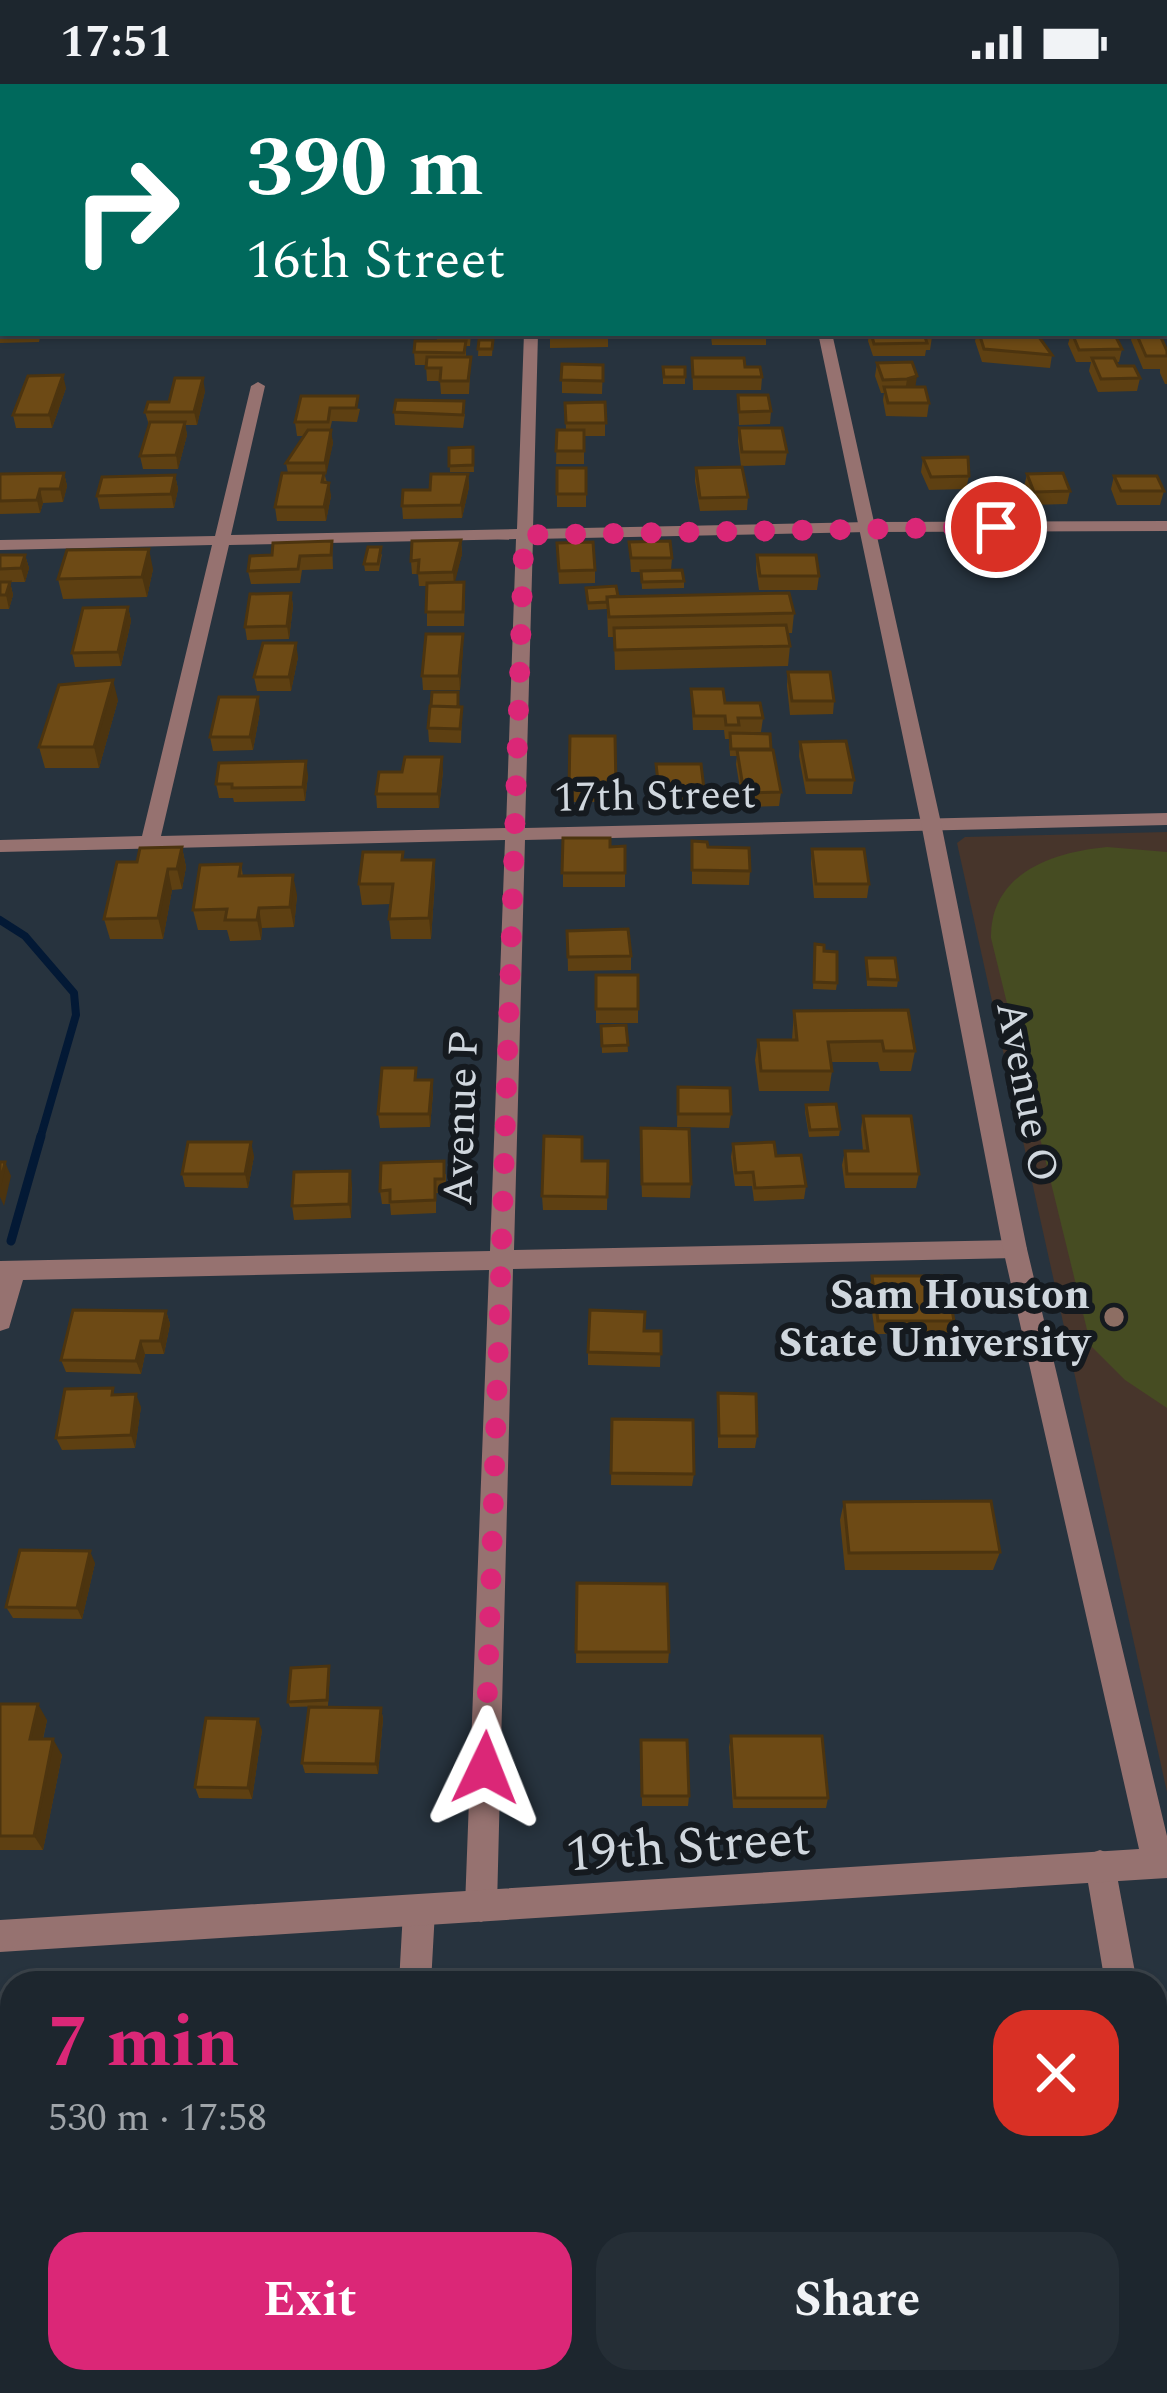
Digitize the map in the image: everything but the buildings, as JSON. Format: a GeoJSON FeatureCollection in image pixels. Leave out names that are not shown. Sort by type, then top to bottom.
{"type":"FeatureCollection","features":[{"type":"Feature","properties":{"kind":"street","name":"Avenue P"},"geometry":{"type":"LineString","coordinates":[[482,1906],[531,336]]}},
{"type":"Feature","properties":{"kind":"street","name":"Avenue O"},"geometry":{"type":"LineString","coordinates":[[826,336],[931,823],[1015,1250],[1162,1863]]}},
{"type":"Feature","properties":{"kind":"street"},"geometry":{"type":"LineString","coordinates":[[150,843],[258,386]]}},
{"type":"Feature","properties":{"kind":"street"},"geometry":{"type":"LineString","coordinates":[[0,545],[868,527],[1167,526]]}},
{"type":"Feature","properties":{"kind":"street","name":"17th Street"},"geometry":{"type":"LineString","coordinates":[[0,846],[1167,819]]}},
{"type":"Feature","properties":{"kind":"street"},"geometry":{"type":"LineString","coordinates":[[0,1321],[6,1271],[1015,1250]]}},
{"type":"Feature","properties":{"kind":"street","name":"19th Street"},"geometry":{"type":"LineString","coordinates":[[0,1936],[1162,1863]]}},
{"type":"Feature","properties":{"kind":"street"},"geometry":{"type":"LineString","coordinates":[[1100,1865],[1119,1971]]}},
{"type":"Feature","properties":{"kind":"street"},"geometry":{"type":"LineString","coordinates":[[416,1971],[419,1911]]}},
{"type":"Feature","properties":{"kind":"shaded area","name":"Sam Houston State University"},"geometry":{"type":"Polygon","coordinates":[[[1167,832],[1167,1792],[957,843],[965,837],[1167,832]]]}},
{"type":"Feature","properties":{"kind":"green space","name":"Sam Houston State University"},"geometry":{"type":"Polygon","coordinates":[[[1107,847],[1167,852],[1167,1408],[1125,1380],[1091,1346],[991,938],[1001,897],[1028,870],[1066,854],[1107,847]]]}},
{"type":"Feature","properties":{"kind":"waterway"},"geometry":{"type":"LineString","coordinates":[[0,920],[25,936],[74,993],[76,1015],[40,1139]]}},
{"type":"Feature","properties":{"kind":"waterway"},"geometry":{"type":"LineString","coordinates":[[11,1241],[41,1136]]}},
{"type":"Feature","properties":{"kind":"place","name":"Sam Houston State University"},"geometry":{"type":"Point","coordinates":[1114,1317]}},
{"type":"Feature","properties":{"kind":"route"},"geometry":{"type":"LineString","coordinates":[[485,1768],[524,535],[996,527]]}}]}
